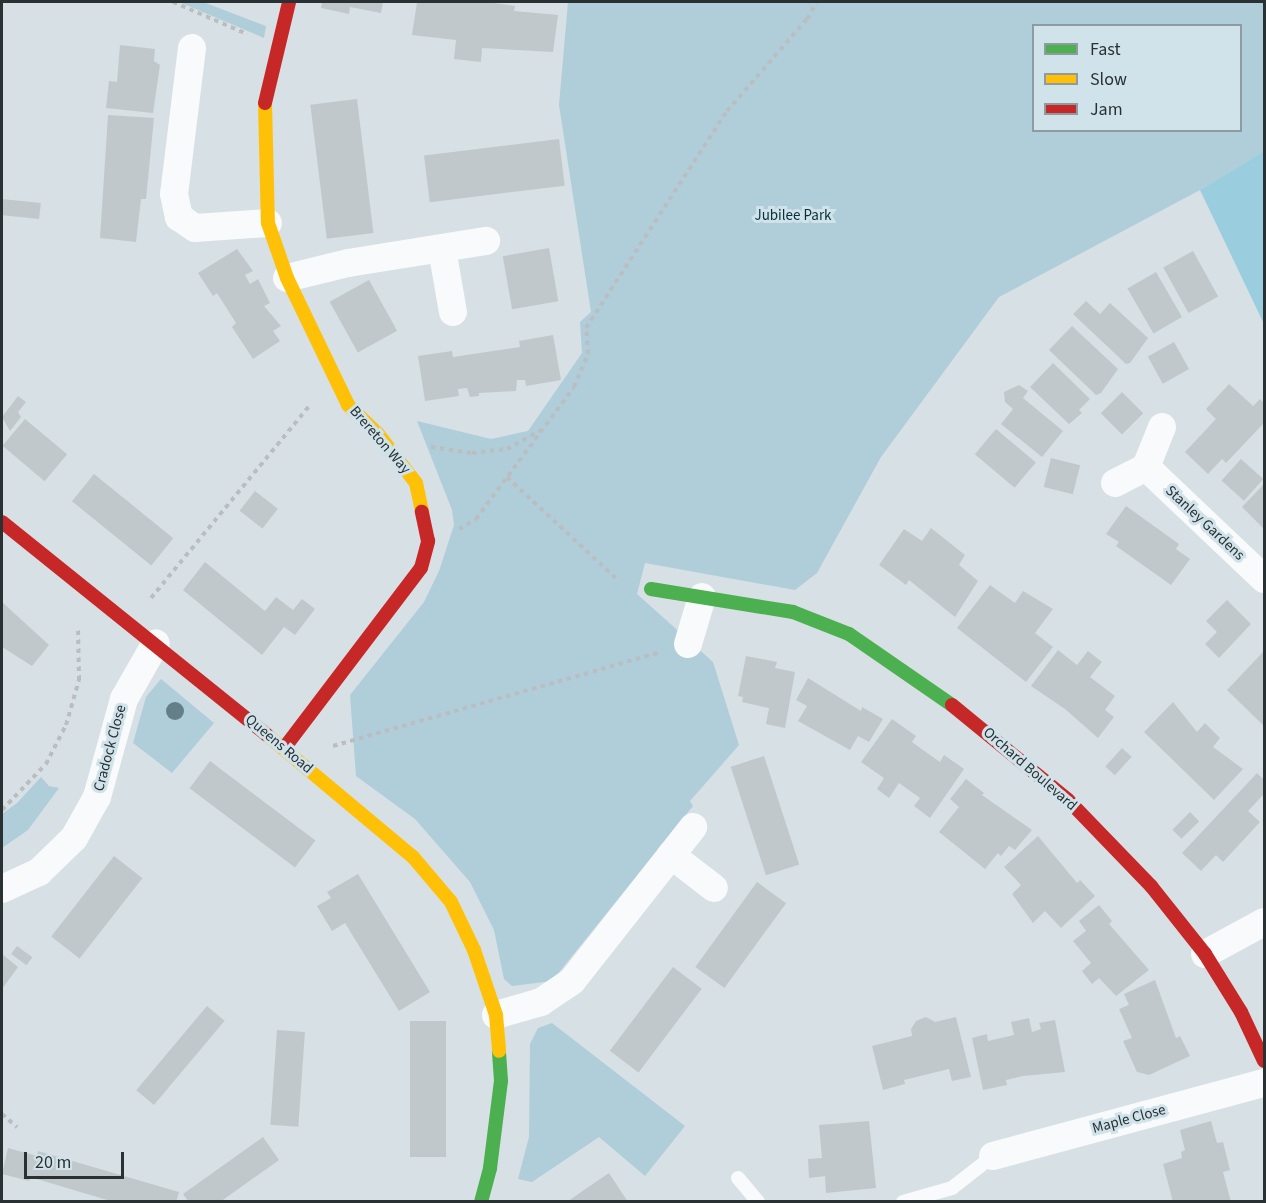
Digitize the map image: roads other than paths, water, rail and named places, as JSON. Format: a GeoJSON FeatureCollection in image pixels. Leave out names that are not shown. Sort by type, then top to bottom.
{"type":"FeatureCollection","features":[{"type":"Feature","properties":{"kind":"street","name":"Brereton Way"},"geometry":{"type":"LineString","coordinates":[[289,2],[276,46],[264,106],[268,223],[287,278],[348,405],[378,434],[416,483],[428,541],[421,568],[290,752]]}},
{"type":"Feature","properties":{"kind":"street"},"geometry":{"type":"LineString","coordinates":[[192,48],[174,194],[179,217],[195,228],[268,223]]}},
{"type":"Feature","properties":{"kind":"street"},"geometry":{"type":"LineString","coordinates":[[287,278],[348,263],[486,241]]}},
{"type":"Feature","properties":{"kind":"street"},"geometry":{"type":"LineString","coordinates":[[442,249],[453,312]]}},
{"type":"Feature","properties":{"kind":"street"},"geometry":{"type":"LineString","coordinates":[[1115,483],[1146,467],[1162,428]]}},
{"type":"Feature","properties":{"kind":"street","name":"Stanley Gardens"},"geometry":{"type":"LineString","coordinates":[[1146,467],[1264,579]]}},
{"type":"Feature","properties":{"kind":"street","name":"Queens Road"},"geometry":{"type":"LineString","coordinates":[[2,522],[290,752],[413,857],[451,902],[474,950],[496,1014],[501,1081],[490,1168],[481,1202]]}},
{"type":"Feature","properties":{"kind":"street","name":"Orchard Boulevard"},"geometry":{"type":"LineString","coordinates":[[651,589],[793,612],[849,634],[899,666],[976,721],[1068,800],[1151,886],[1205,954],[1241,1012],[1264,1061]]}},
{"type":"Feature","properties":{"kind":"street"},"geometry":{"type":"LineString","coordinates":[[688,644],[702,597]]}},
{"type":"Feature","properties":{"kind":"street","name":"Cradock Close"},"geometry":{"type":"LineString","coordinates":[[2,889],[39,872],[74,838],[97,797],[123,699],[156,643]]}},
{"type":"Feature","properties":{"kind":"street"},"geometry":{"type":"LineString","coordinates":[[496,1014],[541,1002],[572,981],[693,827]]}},
{"type":"Feature","properties":{"kind":"street"},"geometry":{"type":"LineString","coordinates":[[671,855],[714,888]]}},
{"type":"Feature","properties":{"kind":"street"},"geometry":{"type":"LineString","coordinates":[[1205,954],[1264,922]]}},
{"type":"Feature","properties":{"kind":"street","name":"Maple Close"},"geometry":{"type":"LineString","coordinates":[[993,1156],[1264,1083]]}},
{"type":"Feature","properties":{"kind":"lane"},"geometry":{"type":"LineString","coordinates":[[903,1202],[952,1188],[993,1156]]}},
{"type":"Feature","properties":{"kind":"lane"},"geometry":{"type":"LineString","coordinates":[[738,1178],[758,1202]]}},
{"type":"Feature","properties":{"kind":"park label","name":"Jubilee Park"},"geometry":{"type":"Point","coordinates":[793,216]}}]}
